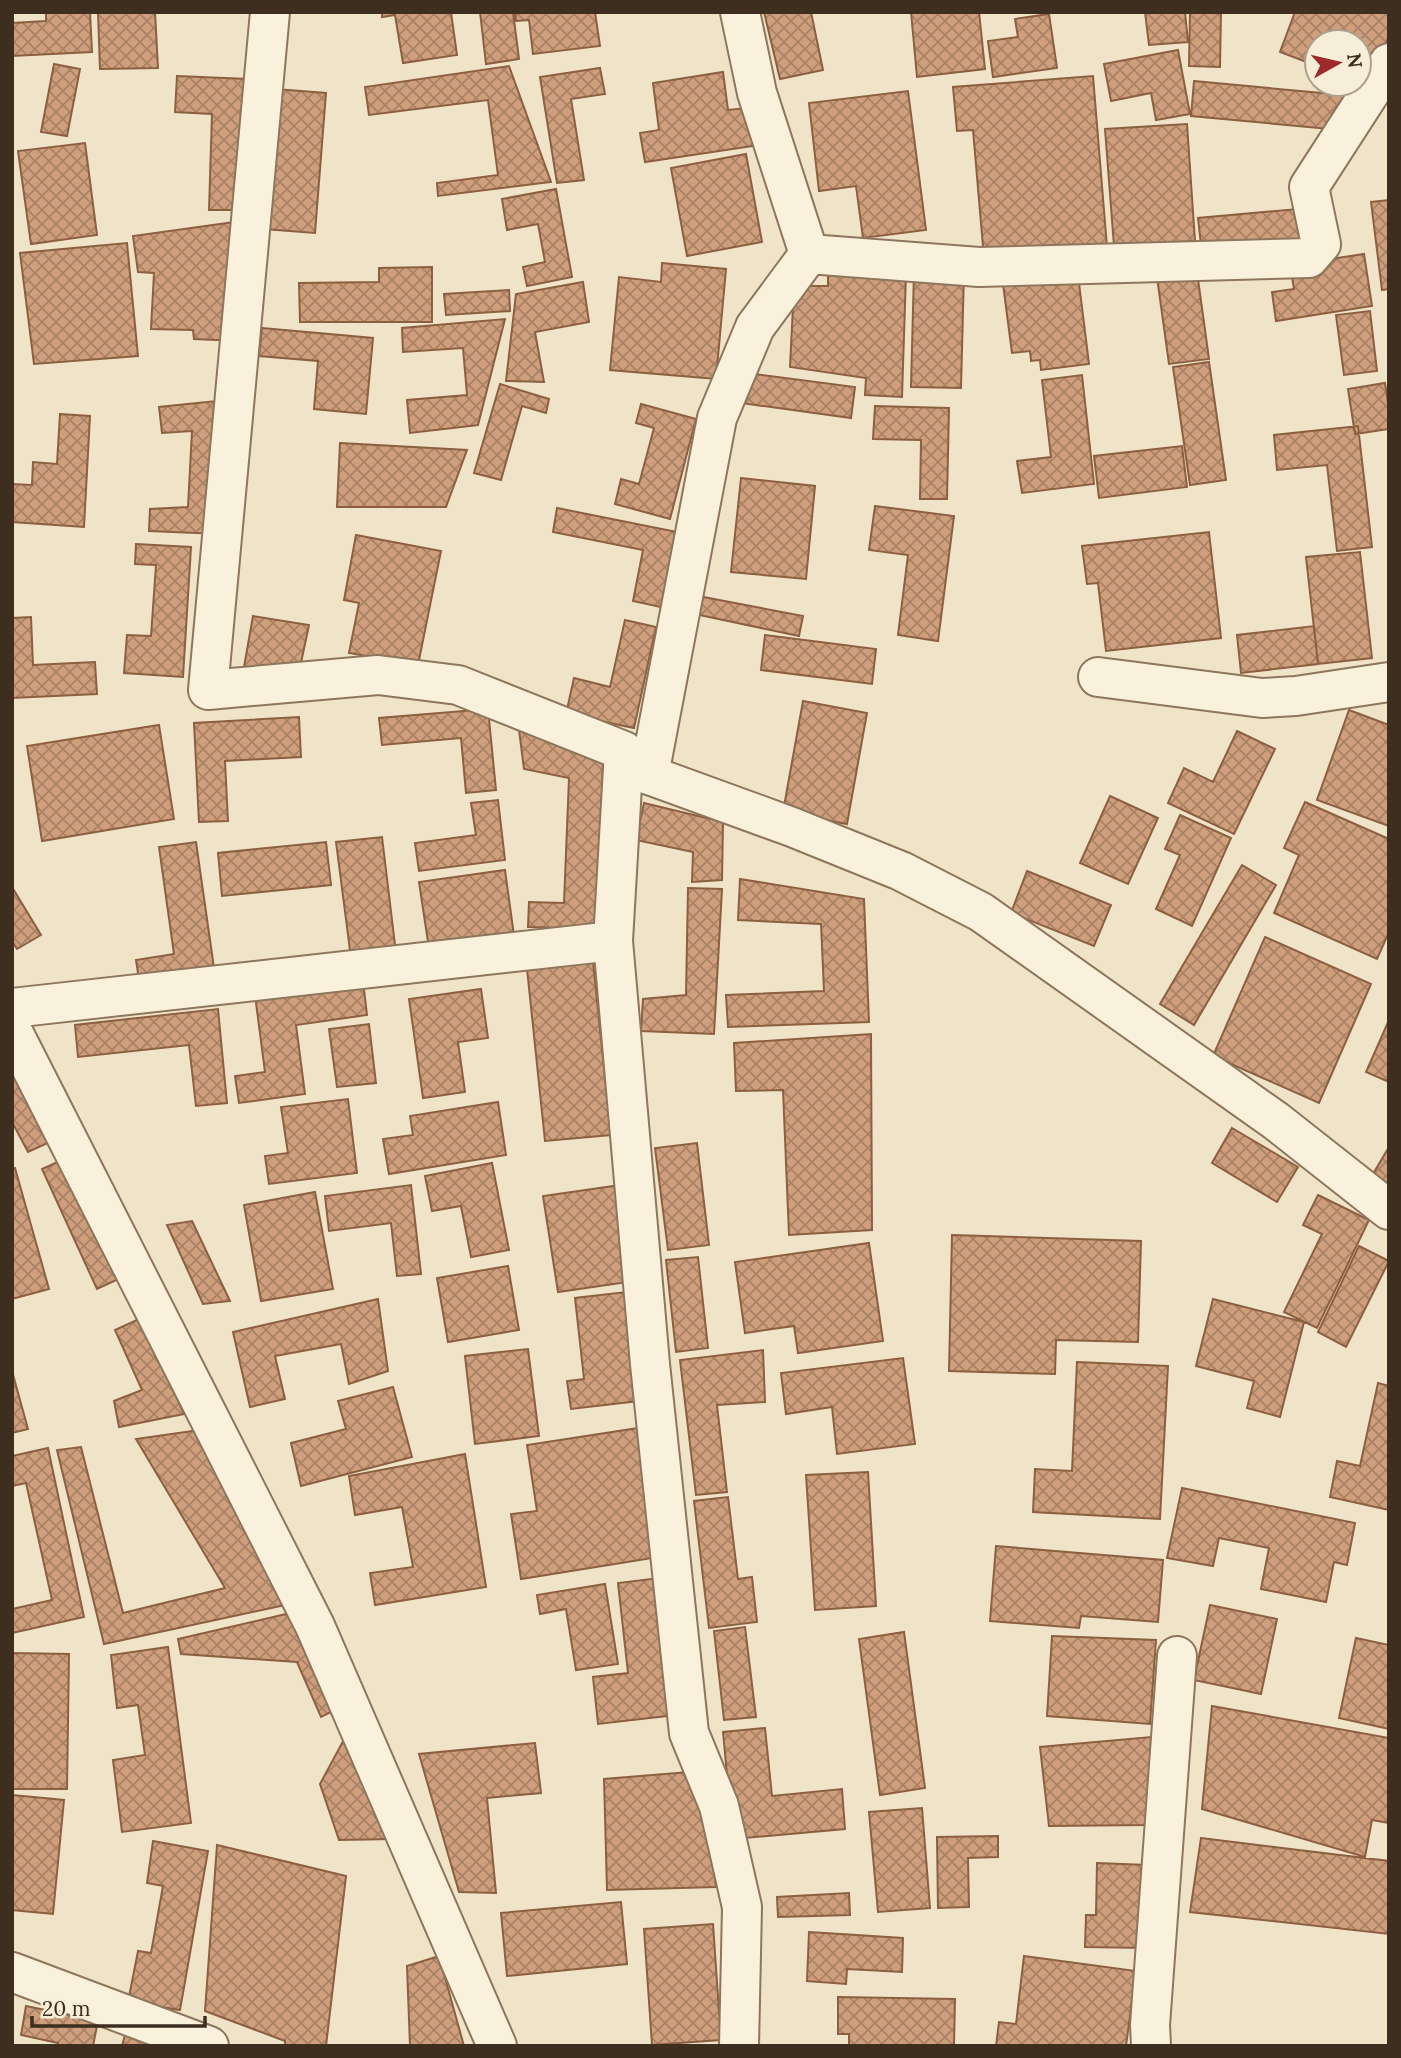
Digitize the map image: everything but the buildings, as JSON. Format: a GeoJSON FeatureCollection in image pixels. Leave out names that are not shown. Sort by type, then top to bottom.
{"type":"FeatureCollection","features":[{"type":"Feature","properties":{"kind":"street"},"geometry":{"type":"LineString","coordinates":[[270,12],[208,690],[378,675],[458,685],[637,763],[901,871],[981,912],[1276,1121],[1389,1210]]}},
{"type":"Feature","properties":{"kind":"street"},"geometry":{"type":"LineString","coordinates":[[740,12],[757,93],[808,254]]}},
{"type":"Feature","properties":{"kind":"street"},"geometry":{"type":"LineString","coordinates":[[808,254],[979,267],[1309,258],[1321,244],[1310,187],[1389,63]]}},
{"type":"Feature","properties":{"kind":"street"},"geometry":{"type":"LineString","coordinates":[[739,2046],[742,1907],[719,1806],[689,1733],[650,1364],[613,941],[637,763],[717,418],[755,327],[808,254]]}},
{"type":"Feature","properties":{"kind":"street"},"geometry":{"type":"LineString","coordinates":[[1098,677],[1262,698],[1296,696],[1389,682]]}},
{"type":"Feature","properties":{"kind":"street"},"geometry":{"type":"LineString","coordinates":[[12,1008],[613,941]]}},
{"type":"Feature","properties":{"kind":"street"},"geometry":{"type":"LineString","coordinates":[[12,1030],[315,1626],[498,2046]]}},
{"type":"Feature","properties":{"kind":"street"},"geometry":{"type":"LineString","coordinates":[[1151,2046],[1150,2025],[1177,1656]]}},
{"type":"Feature","properties":{"kind":"street"},"geometry":{"type":"LineString","coordinates":[[12,1972],[209,2046]]}}]}
